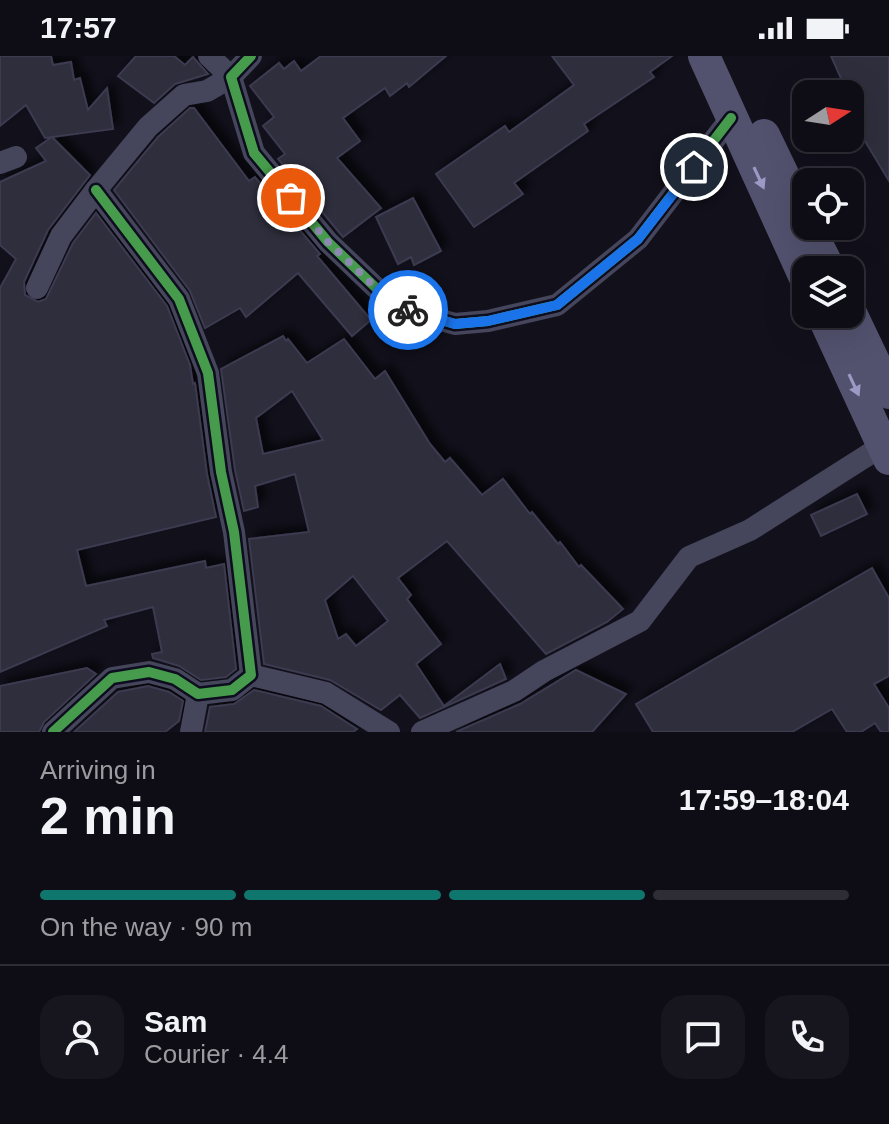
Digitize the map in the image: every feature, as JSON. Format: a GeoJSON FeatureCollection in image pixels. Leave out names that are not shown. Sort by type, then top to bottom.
{"type":"FeatureCollection","features":[{"type":"Feature","properties":{"kind":"main road"},"geometry":{"type":"LineString","coordinates":[[704,56],[795,256]]}},
{"type":"Feature","properties":{"kind":"main road"},"geometry":{"type":"LineString","coordinates":[[727,56],[792,192]]}},
{"type":"Feature","properties":{"kind":"main road"},"geometry":{"type":"LineString","coordinates":[[828,328],[886,452]]}},
{"type":"Feature","properties":{"kind":"main road"},"geometry":{"type":"LineString","coordinates":[[858,328],[889,393]]}},
{"type":"Feature","properties":{"kind":"street"},"geometry":{"type":"LineString","coordinates":[[209,56],[231,77],[254,153],[328,242],[396,307],[455,324],[488,321],[557,305],[638,239],[731,118]]}},
{"type":"Feature","properties":{"kind":"street"},"geometry":{"type":"LineString","coordinates":[[37,288],[61,236],[148,127],[184,95],[207,91],[231,77],[251,56]]}},
{"type":"Feature","properties":{"kind":"street"},"geometry":{"type":"LineString","coordinates":[[96,190],[179,299],[208,373],[221,472],[234,532],[251,675]]}},
{"type":"Feature","properties":{"kind":"street"},"geometry":{"type":"LineString","coordinates":[[422,732],[514,691],[544,671],[640,621],[689,557],[750,530],[886,452]]}},
{"type":"Feature","properties":{"kind":"street"},"geometry":{"type":"LineString","coordinates":[[53,732],[112,678],[149,672],[175,679],[198,694],[232,690],[251,675]]}},
{"type":"Feature","properties":{"kind":"street"},"geometry":{"type":"LineString","coordinates":[[251,675],[326,693],[389,732]]}},
{"type":"Feature","properties":{"kind":"street"},"geometry":{"type":"LineString","coordinates":[[191,732],[198,694]]}},
{"type":"Feature","properties":{"kind":"building"},"geometry":{"type":"Polygon","coordinates":[[[0,56],[51,56],[53,65],[71,62],[74,80],[80,78],[88,110],[107,88],[113,129],[45,138],[26,105],[0,126],[0,56]]]}},
{"type":"Feature","properties":{"kind":"building"},"geometry":{"type":"Polygon","coordinates":[[[136,56],[174,56],[185,65],[193,57],[208,74],[175,84],[154,103],[118,76],[136,56]]]}},
{"type":"Feature","properties":{"kind":"building"},"geometry":{"type":"Polygon","coordinates":[[[321,56],[446,56],[409,87],[407,83],[390,96],[385,88],[343,118],[360,141],[337,158],[381,208],[343,237],[278,159],[285,154],[263,126],[274,117],[250,86],[279,63],[284,69],[294,61],[301,71],[321,56]]]}},
{"type":"Feature","properties":{"kind":"building"},"geometry":{"type":"Polygon","coordinates":[[[552,56],[672,56],[650,72],[654,77],[584,124],[588,131],[514,183],[523,194],[474,227],[436,174],[505,126],[509,132],[574,85],[552,56]]]}},
{"type":"Feature","properties":{"kind":"building"},"geometry":{"type":"Polygon","coordinates":[[[831,56],[889,56],[889,181],[864,139],[864,80],[842,80],[831,56]]]}},
{"type":"Feature","properties":{"kind":"building"},"geometry":{"type":"Polygon","coordinates":[[[190,108],[194,108],[249,181],[255,177],[371,320],[352,336],[298,273],[246,317],[240,308],[205,328],[190,291],[114,190],[158,137],[190,108]]]}},
{"type":"Feature","properties":{"kind":"building"},"geometry":{"type":"Polygon","coordinates":[[[52,137],[90,175],[48,230],[24,282],[25,295],[38,302],[46,299],[73,243],[96,213],[167,306],[195,383],[216,517],[77,550],[86,586],[205,561],[206,568],[224,564],[236,669],[226,677],[201,680],[179,666],[153,658],[152,654],[162,652],[153,607],[104,620],[107,626],[0,672],[0,288],[16,259],[0,245],[0,182],[46,161],[36,148],[52,137]]]}},
{"type":"Feature","properties":{"kind":"building"},"geometry":{"type":"Polygon","coordinates":[[[413,198],[441,251],[414,265],[411,257],[398,264],[376,217],[413,198]]]}},
{"type":"Feature","properties":{"kind":"building"},"geometry":{"type":"Polygon","coordinates":[[[283,336],[307,363],[344,339],[375,379],[385,371],[430,444],[445,462],[450,458],[482,495],[503,479],[530,514],[532,512],[579,567],[581,565],[623,609],[607,622],[546,654],[447,541],[398,578],[411,595],[407,599],[441,644],[416,664],[444,706],[500,664],[506,679],[420,718],[400,695],[381,710],[330,680],[264,664],[249,539],[309,532],[295,474],[255,486],[258,507],[244,511],[221,369],[283,336]],[[292,391],[256,418],[263,454],[323,440],[292,391]],[[353,576],[325,600],[338,639],[346,634],[356,646],[388,621],[353,576]]]}},
{"type":"Feature","properties":{"kind":"building"},"geometry":{"type":"Polygon","coordinates":[[[857,494],[867,514],[821,536],[811,515],[857,494]]]}},
{"type":"Feature","properties":{"kind":"building"},"geometry":{"type":"Polygon","coordinates":[[[872,568],[889,598],[889,676],[874,684],[889,708],[889,732],[881,732],[875,723],[861,732],[847,732],[832,709],[792,732],[653,732],[636,704],[872,568]]]}},
{"type":"Feature","properties":{"kind":"building"},"geometry":{"type":"Polygon","coordinates":[[[87,668],[96,674],[44,722],[39,732],[0,732],[0,686],[87,668]]]}},
{"type":"Feature","properties":{"kind":"building"},"geometry":{"type":"Polygon","coordinates":[[[576,670],[626,694],[592,732],[456,732],[520,704],[576,670]]]}},
{"type":"Feature","properties":{"kind":"building"},"geometry":{"type":"Polygon","coordinates":[[[148,686],[169,692],[183,701],[179,721],[165,732],[74,732],[118,692],[148,686]]]}},
{"type":"Feature","properties":{"kind":"building"},"geometry":{"type":"Polygon","coordinates":[[[254,690],[321,706],[357,729],[353,732],[205,732],[210,707],[234,704],[254,690]]]}},
{"type":"Feature","properties":{"kind":"cycle path"},"geometry":{"type":"LineString","coordinates":[[251,56],[231,77],[254,153],[328,242],[396,307],[455,324],[488,321],[557,305],[638,239],[731,118]]}},
{"type":"Feature","properties":{"kind":"cycle path"},"geometry":{"type":"LineString","coordinates":[[53,732],[112,678],[149,672],[175,679],[198,694],[232,690],[251,675],[234,532],[221,472],[208,373],[179,299],[96,190]]}},
{"type":"Feature","properties":{"kind":"way so far"},"geometry":{"type":"LineString","coordinates":[[291,198],[328,242],[396,307],[408,310]]}},
{"type":"Feature","properties":{"kind":"route"},"geometry":{"type":"LineString","coordinates":[[408,310],[455,324],[488,321],[557,305],[638,239],[694,167]]}}]}
